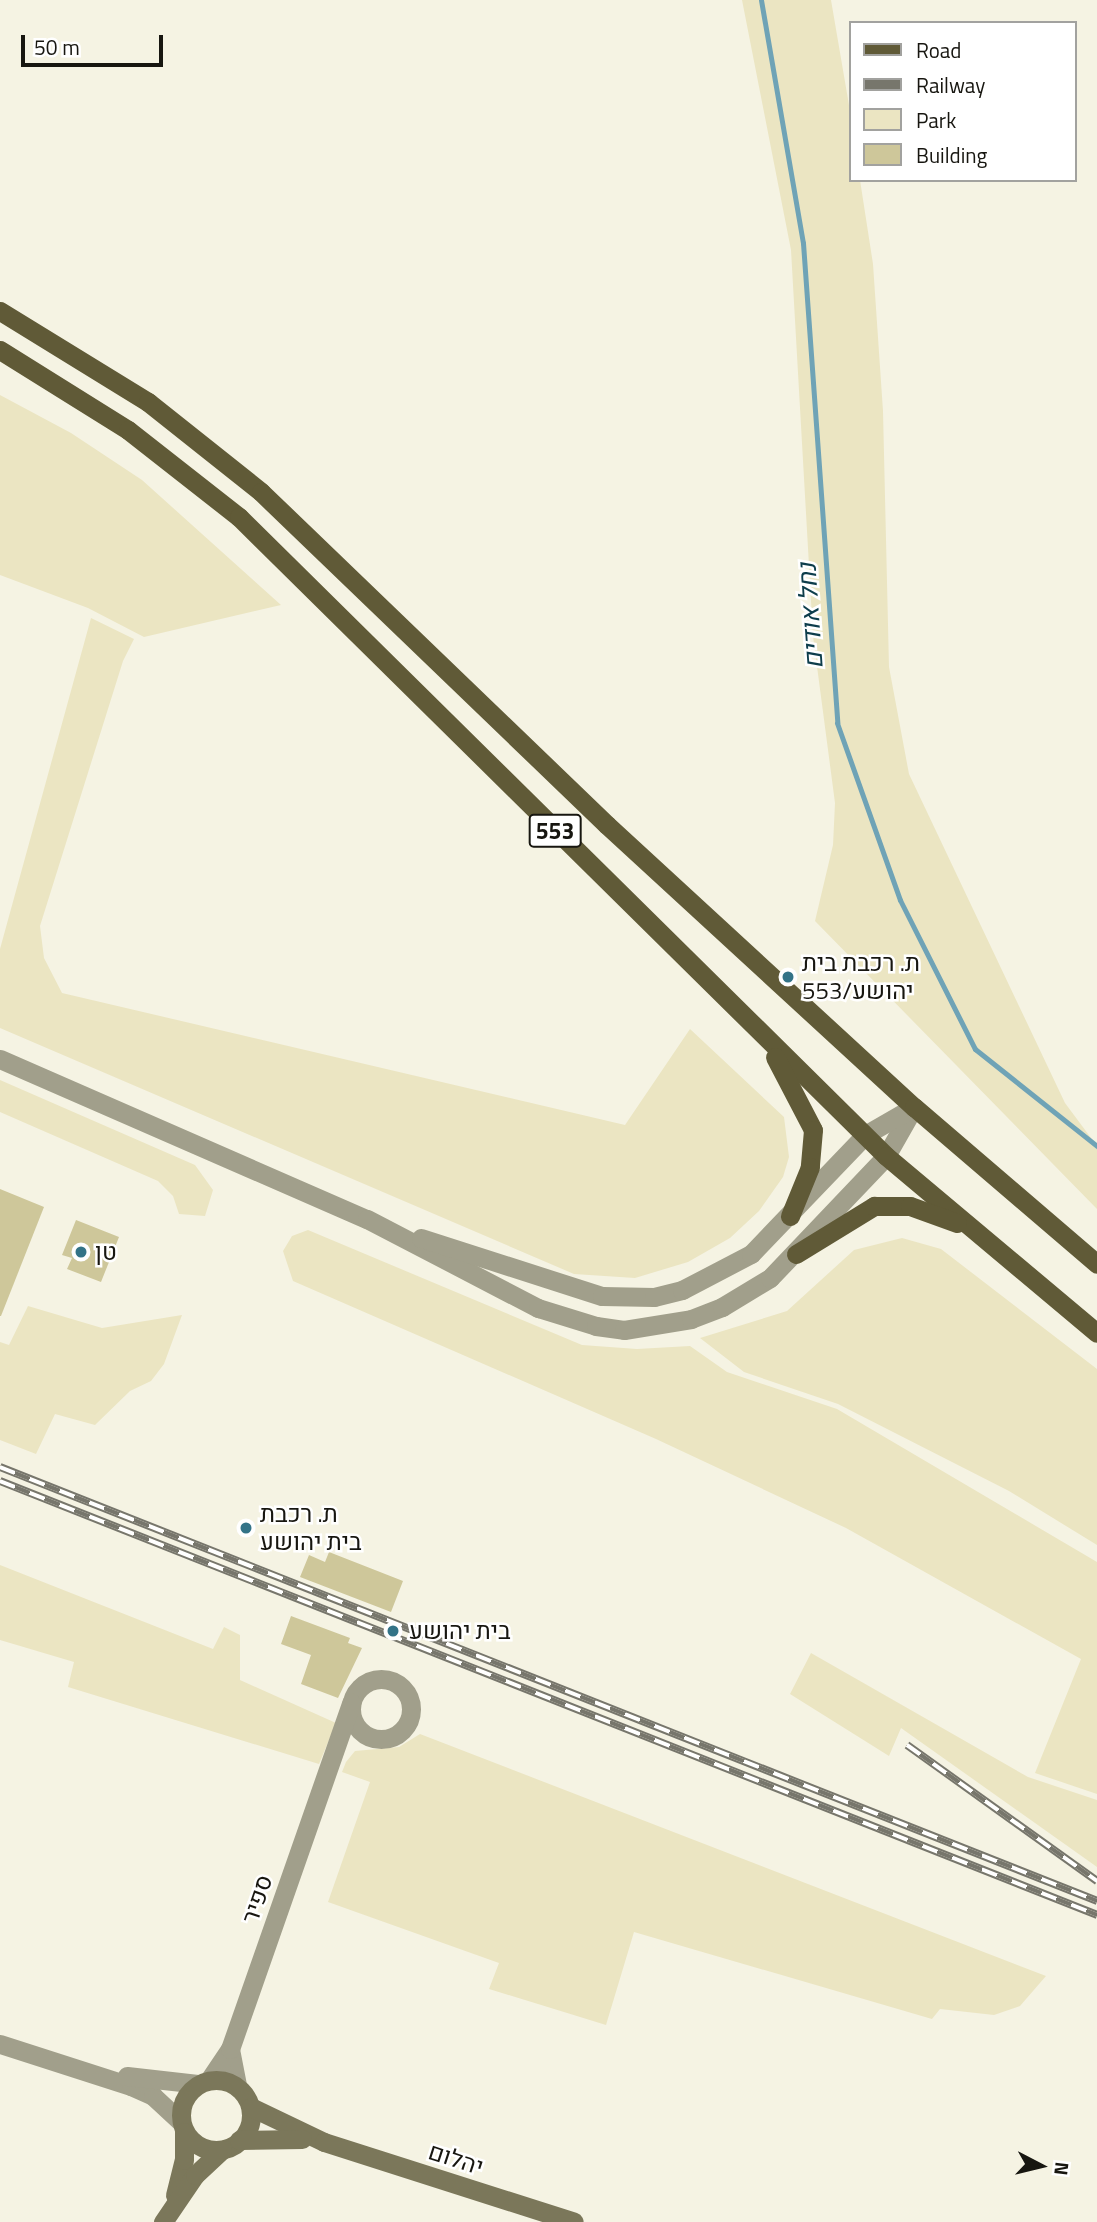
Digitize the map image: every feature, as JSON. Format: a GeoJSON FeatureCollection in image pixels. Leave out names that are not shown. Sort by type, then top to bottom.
{"type":"FeatureCollection","features":[{"type":"Feature","properties":{"kind":"main road","name":"553"},"geometry":{"type":"LineString","coordinates":[[0,311],[138,395],[261,492],[607,825],[914,1107],[1097,1264]]}},
{"type":"Feature","properties":{"kind":"main road","name":"553"},"geometry":{"type":"LineString","coordinates":[[0,350],[128,430],[239,517],[886,1156],[1097,1333]]}},
{"type":"Feature","properties":{"kind":"main road"},"geometry":{"type":"LineString","coordinates":[[762,1035],[809,1115],[813,1130],[810,1167],[790,1216]]}},
{"type":"Feature","properties":{"kind":"main road"},"geometry":{"type":"LineString","coordinates":[[796,1254],[874,1206],[910,1206],[968,1227]]}},
{"type":"Feature","properties":{"kind":"main road"},"geometry":{"type":"LineString","coordinates":[[203,2082],[237,2086],[251,2107],[249,2128],[167,2214],[182,2175],[182,2102],[203,2082]]}},
{"type":"Feature","properties":{"kind":"main road","name":"יהלום"},"geometry":{"type":"LineString","coordinates":[[251,2107],[324,2142],[574,2222]]}},
{"type":"Feature","properties":{"kind":"main road"},"geometry":{"type":"LineString","coordinates":[[183,2127],[199,2147],[231,2145]]}},
{"type":"Feature","properties":{"kind":"main road","name":"יהלום"},"geometry":{"type":"LineString","coordinates":[[231,2145],[269,2136],[324,2142]]}},
{"type":"Feature","properties":{"kind":"street"},"geometry":{"type":"LineString","coordinates":[[0,1059],[367,1219],[538,1308],[596,1326],[624,1330],[659,1327],[722,1307],[770,1278],[796,1254],[886,1156],[914,1107]]}},
{"type":"Feature","properties":{"kind":"street"},"geometry":{"type":"LineString","coordinates":[[367,1219],[549,1282],[625,1299],[654,1297],[709,1279],[751,1254],[865,1135],[914,1107]]}},
{"type":"Feature","properties":{"kind":"street"},"geometry":{"type":"LineString","coordinates":[[376,1679],[394,1682],[406,1694],[411,1712],[403,1729],[386,1739],[366,1736],[353,1721],[351,1703],[360,1688],[376,1679]]}},
{"type":"Feature","properties":{"kind":"street","name":"ספיר"},"geometry":{"type":"LineString","coordinates":[[203,2082],[230,2049],[351,1703]]}},
{"type":"Feature","properties":{"kind":"street","name":"ספיר"},"geometry":{"type":"LineString","coordinates":[[330,1765],[350,1742],[366,1736]]}},
{"type":"Feature","properties":{"kind":"street"},"geometry":{"type":"LineString","coordinates":[[0,2043],[91,2071],[153,2096],[183,2127]]}},
{"type":"Feature","properties":{"kind":"street"},"geometry":{"type":"LineString","coordinates":[[230,2049],[237,2086]]}},
{"type":"Feature","properties":{"kind":"street"},"geometry":{"type":"LineString","coordinates":[[91,2071],[203,2082]]}},
{"type":"Feature","properties":{"kind":"green space"},"geometry":{"type":"Polygon","coordinates":[[[742,0],[831,0],[848,99],[848,182],[860,182],[873,264],[883,411],[889,667],[909,774],[1065,1103],[1097,1146],[1097,1209],[815,921],[833,845],[835,803],[813,636],[791,250],[742,0]]]}},
{"type":"Feature","properties":{"kind":"green space"},"geometry":{"type":"Polygon","coordinates":[[[0,395],[71,433],[142,480],[281,605],[144,637],[88,608],[0,575],[0,395]]]}},
{"type":"Feature","properties":{"kind":"green space"},"geometry":{"type":"Polygon","coordinates":[[[91,618],[134,639],[123,661],[40,926],[44,958],[62,993],[625,1125],[690,1029],[784,1117],[789,1157],[783,1177],[759,1211],[730,1238],[688,1262],[635,1278],[574,1274],[0,1028],[0,949],[91,618]]]}},
{"type":"Feature","properties":{"kind":"green space"},"geometry":{"type":"Polygon","coordinates":[[[0,1080],[195,1165],[213,1190],[205,1216],[179,1214],[173,1196],[158,1181],[0,1112],[0,1080]]]}},
{"type":"Feature","properties":{"kind":"green space"},"geometry":{"type":"Polygon","coordinates":[[[308,1230],[582,1345],[637,1349],[690,1346],[727,1372],[837,1409],[1097,1562],[1097,1794],[1035,1773],[1081,1659],[846,1528],[656,1439],[293,1281],[283,1251],[292,1236],[308,1230]]]}},
{"type":"Feature","properties":{"kind":"green space"},"geometry":{"type":"Polygon","coordinates":[[[902,1238],[941,1249],[1097,1369],[1097,1545],[1009,1491],[838,1404],[744,1372],[700,1338],[787,1311],[854,1250],[902,1238]]]}},
{"type":"Feature","properties":{"kind":"green space"},"geometry":{"type":"Polygon","coordinates":[[[28,1306],[102,1328],[182,1315],[164,1364],[151,1381],[130,1391],[95,1425],[55,1414],[36,1454],[0,1440],[0,1342],[9,1345],[28,1306]]]}},
{"type":"Feature","properties":{"kind":"green space"},"geometry":{"type":"Polygon","coordinates":[[[0,1565],[213,1649],[224,1627],[240,1635],[240,1680],[336,1723],[319,1764],[68,1687],[74,1662],[0,1640],[0,1565]]]}},
{"type":"Feature","properties":{"kind":"green space"},"geometry":{"type":"Polygon","coordinates":[[[811,1653],[1028,1777],[1097,1800],[1097,1867],[901,1728],[889,1756],[790,1694],[811,1653]]]}},
{"type":"Feature","properties":{"kind":"green space"},"geometry":{"type":"Polygon","coordinates":[[[420,1734],[1046,1976],[1020,2006],[994,2015],[940,2009],[932,2019],[634,1932],[606,2025],[489,1989],[499,1963],[328,1902],[370,1782],[342,1772],[346,1762],[355,1751],[399,1747],[420,1734]]]}},
{"type":"Feature","properties":{"kind":"building"},"geometry":{"type":"Polygon","coordinates":[[[0,1189],[44,1207],[1,1316],[0,1316],[0,1189]]]}},
{"type":"Feature","properties":{"kind":"building"},"geometry":{"type":"Polygon","coordinates":[[[76,1220],[119,1237],[101,1282],[67,1269],[72,1258],[62,1255],[76,1220]]]}},
{"type":"Feature","properties":{"kind":"building"},"geometry":{"type":"Polygon","coordinates":[[[329,1552],[403,1581],[391,1612],[300,1577],[309,1555],[325,1562],[329,1552]]]}},
{"type":"Feature","properties":{"kind":"building"},"geometry":{"type":"Polygon","coordinates":[[[291,1616],[350,1638],[348,1643],[362,1648],[338,1698],[301,1684],[311,1655],[281,1644],[291,1616]]]}},
{"type":"Feature","properties":{"kind":"waterway","name":"נחל אודים"},"geometry":{"type":"LineString","coordinates":[[761,0],[803,243],[837,723],[900,900],[975,1049],[1097,1146]]}},
{"type":"Feature","properties":{"kind":"railway"},"geometry":{"type":"LineString","coordinates":[[0,1467],[1097,1901]]}},
{"type":"Feature","properties":{"kind":"railway"},"geometry":{"type":"LineString","coordinates":[[0,1481],[1097,1915]]}},
{"type":"Feature","properties":{"kind":"railway"},"geometry":{"type":"LineString","coordinates":[[907,1745],[1097,1881]]}},
{"type":"Feature","properties":{"kind":"place","name":"ת. רכבת בית יהושע/553"},"geometry":{"type":"Point","coordinates":[788,977]}},
{"type":"Feature","properties":{"kind":"place","name":"טן"},"geometry":{"type":"Point","coordinates":[81,1252]}},
{"type":"Feature","properties":{"kind":"place","name":"ת. רכבת בית יהושע"},"geometry":{"type":"Point","coordinates":[246,1528]}},
{"type":"Feature","properties":{"kind":"place","name":"בית יהושע"},"geometry":{"type":"Point","coordinates":[393,1631]}}]}
